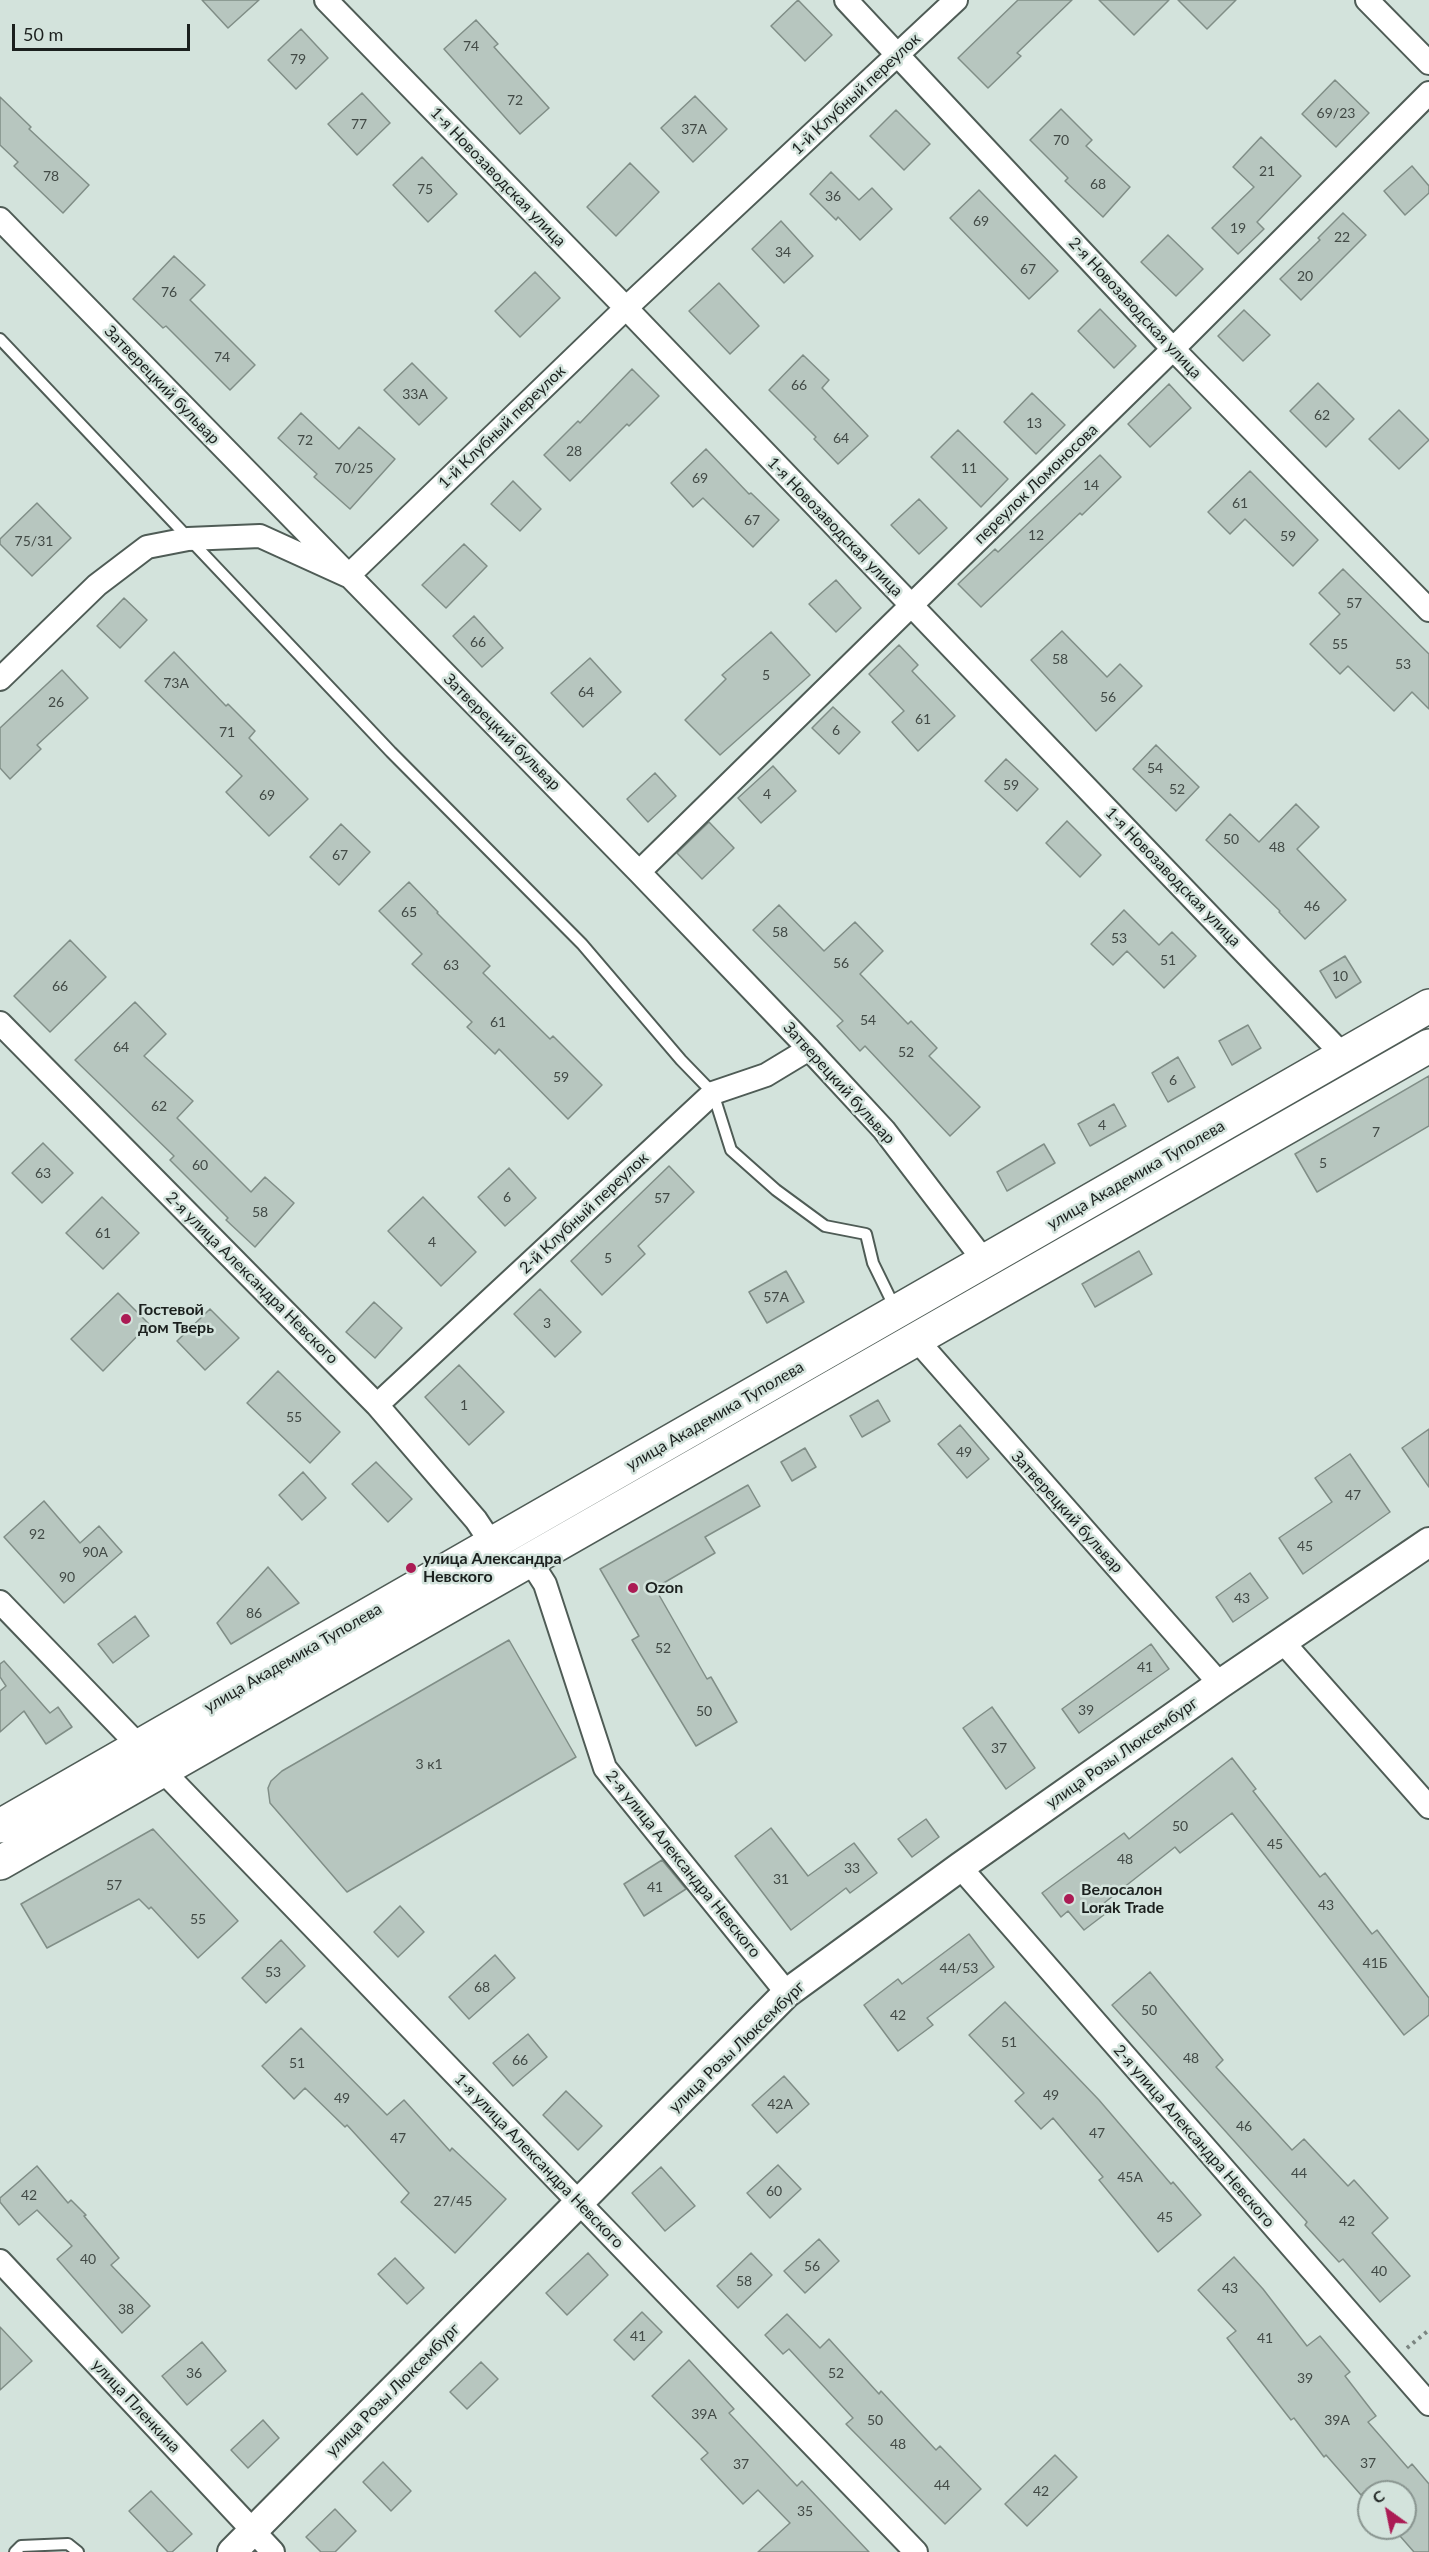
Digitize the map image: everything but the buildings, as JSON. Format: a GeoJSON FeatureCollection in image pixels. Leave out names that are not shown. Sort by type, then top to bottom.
{"type":"FeatureCollection","features":[{"type":"Feature","properties":{"kind":"main road","name":"улица Академика Туполева"},"geometry":{"type":"LineString","coordinates":[[0,1826],[985,1263],[1429,1006]]}},
{"type":"Feature","properties":{"kind":"main road","name":"улица Академика Туполева"},"geometry":{"type":"LineString","coordinates":[[0,1863],[1429,1046]]}},
{"type":"Feature","properties":{"kind":"main road"},"geometry":{"type":"LineString","coordinates":[[968,1309],[979,1297],[985,1285],[987,1273],[985,1263]]}},
{"type":"Feature","properties":{"kind":"main road"},"geometry":{"type":"LineString","coordinates":[[162,1770],[162,1746],[176,1725]]}},
{"type":"Feature","properties":{"kind":"street","name":"1-я Новозаводская улица"},"geometry":{"type":"LineString","coordinates":[[326,0],[626,308],[1343,1055]]}},
{"type":"Feature","properties":{"kind":"street","name":"2-я Новозаводская улица"},"geometry":{"type":"LineString","coordinates":[[846,0],[1173,349],[1429,610]]}},
{"type":"Feature","properties":{"kind":"street","name":"1-й Клубный переулок"},"geometry":{"type":"LineString","coordinates":[[348,576],[626,308],[956,0]]}},
{"type":"Feature","properties":{"kind":"street"},"geometry":{"type":"LineString","coordinates":[[1367,0],[1429,63]]}},
{"type":"Feature","properties":{"kind":"street","name":"переулок Ломоносова"},"geometry":{"type":"LineString","coordinates":[[639,872],[1173,349],[1429,93]]}},
{"type":"Feature","properties":{"kind":"street","name":"Затверецкий бульвар"},"geometry":{"type":"LineString","coordinates":[[0,219],[639,872],[809,1049],[884,1130],[985,1263]]}},
{"type":"Feature","properties":{"kind":"street"},"geometry":{"type":"LineString","coordinates":[[0,679],[97,585],[147,547],[188,539],[260,536],[348,576]]}},
{"type":"Feature","properties":{"kind":"street","name":"2-я улица Александра Невского"},"geometry":{"type":"LineString","coordinates":[[0,1023],[377,1405],[476,1520],[492,1544]]}},
{"type":"Feature","properties":{"kind":"street","name":"2-й Клубный переулок"},"geometry":{"type":"LineString","coordinates":[[377,1405],[713,1093],[766,1074],[809,1049]]}},
{"type":"Feature","properties":{"kind":"street","name":"Затверецкий бульвар"},"geometry":{"type":"LineString","coordinates":[[916,1339],[1220,1684]]}},
{"type":"Feature","properties":{"kind":"street","name":"улица Розы Люксембург"},"geometry":{"type":"LineString","coordinates":[[232,2552],[787,1993],[960,1867],[1220,1684],[1429,1542]]}},
{"type":"Feature","properties":{"kind":"street","name":"2-я улица Александра Невского"},"geometry":{"type":"LineString","coordinates":[[529,1559],[545,1584],[605,1768],[787,1993]]}},
{"type":"Feature","properties":{"kind":"street"},"geometry":{"type":"LineString","coordinates":[[0,1602],[140,1746]]}},
{"type":"Feature","properties":{"kind":"street"},"geometry":{"type":"LineString","coordinates":[[1282,1641],[1429,1807]]}},
{"type":"Feature","properties":{"kind":"street","name":"1-я улица Александра Невского"},"geometry":{"type":"LineString","coordinates":[[162,1770],[916,2552]]}},
{"type":"Feature","properties":{"kind":"street","name":"2-я улица Александра Невского"},"geometry":{"type":"LineString","coordinates":[[960,1867],[1429,2404]]}},
{"type":"Feature","properties":{"kind":"street","name":"улица Пленкина"},"geometry":{"type":"LineString","coordinates":[[0,2260],[273,2552]]}},
{"type":"Feature","properties":{"kind":"lane"},"geometry":{"type":"LineString","coordinates":[[0,339],[383,744],[582,944],[681,1060],[713,1093],[731,1150],[776,1190],[825,1226],[866,1234],[873,1263],[885,1292],[897,1312]]}},
{"type":"Feature","properties":{"kind":"lane"},"geometry":{"type":"LineString","coordinates":[[15,2552],[21,2546],[68,2544],[78,2552]]}},
{"type":"Feature","properties":{"kind":"place","name":"Гостевой дом Тверь"},"geometry":{"type":"Point","coordinates":[126,1319]}},
{"type":"Feature","properties":{"kind":"place","name":"улица Александра Невского"},"geometry":{"type":"Point","coordinates":[411,1568]}},
{"type":"Feature","properties":{"kind":"place","name":"Ozon"},"geometry":{"type":"Point","coordinates":[633,1588]}},
{"type":"Feature","properties":{"kind":"place","name":"Велосалон Lorak Trade"},"geometry":{"type":"Point","coordinates":[1069,1899]}}]}
